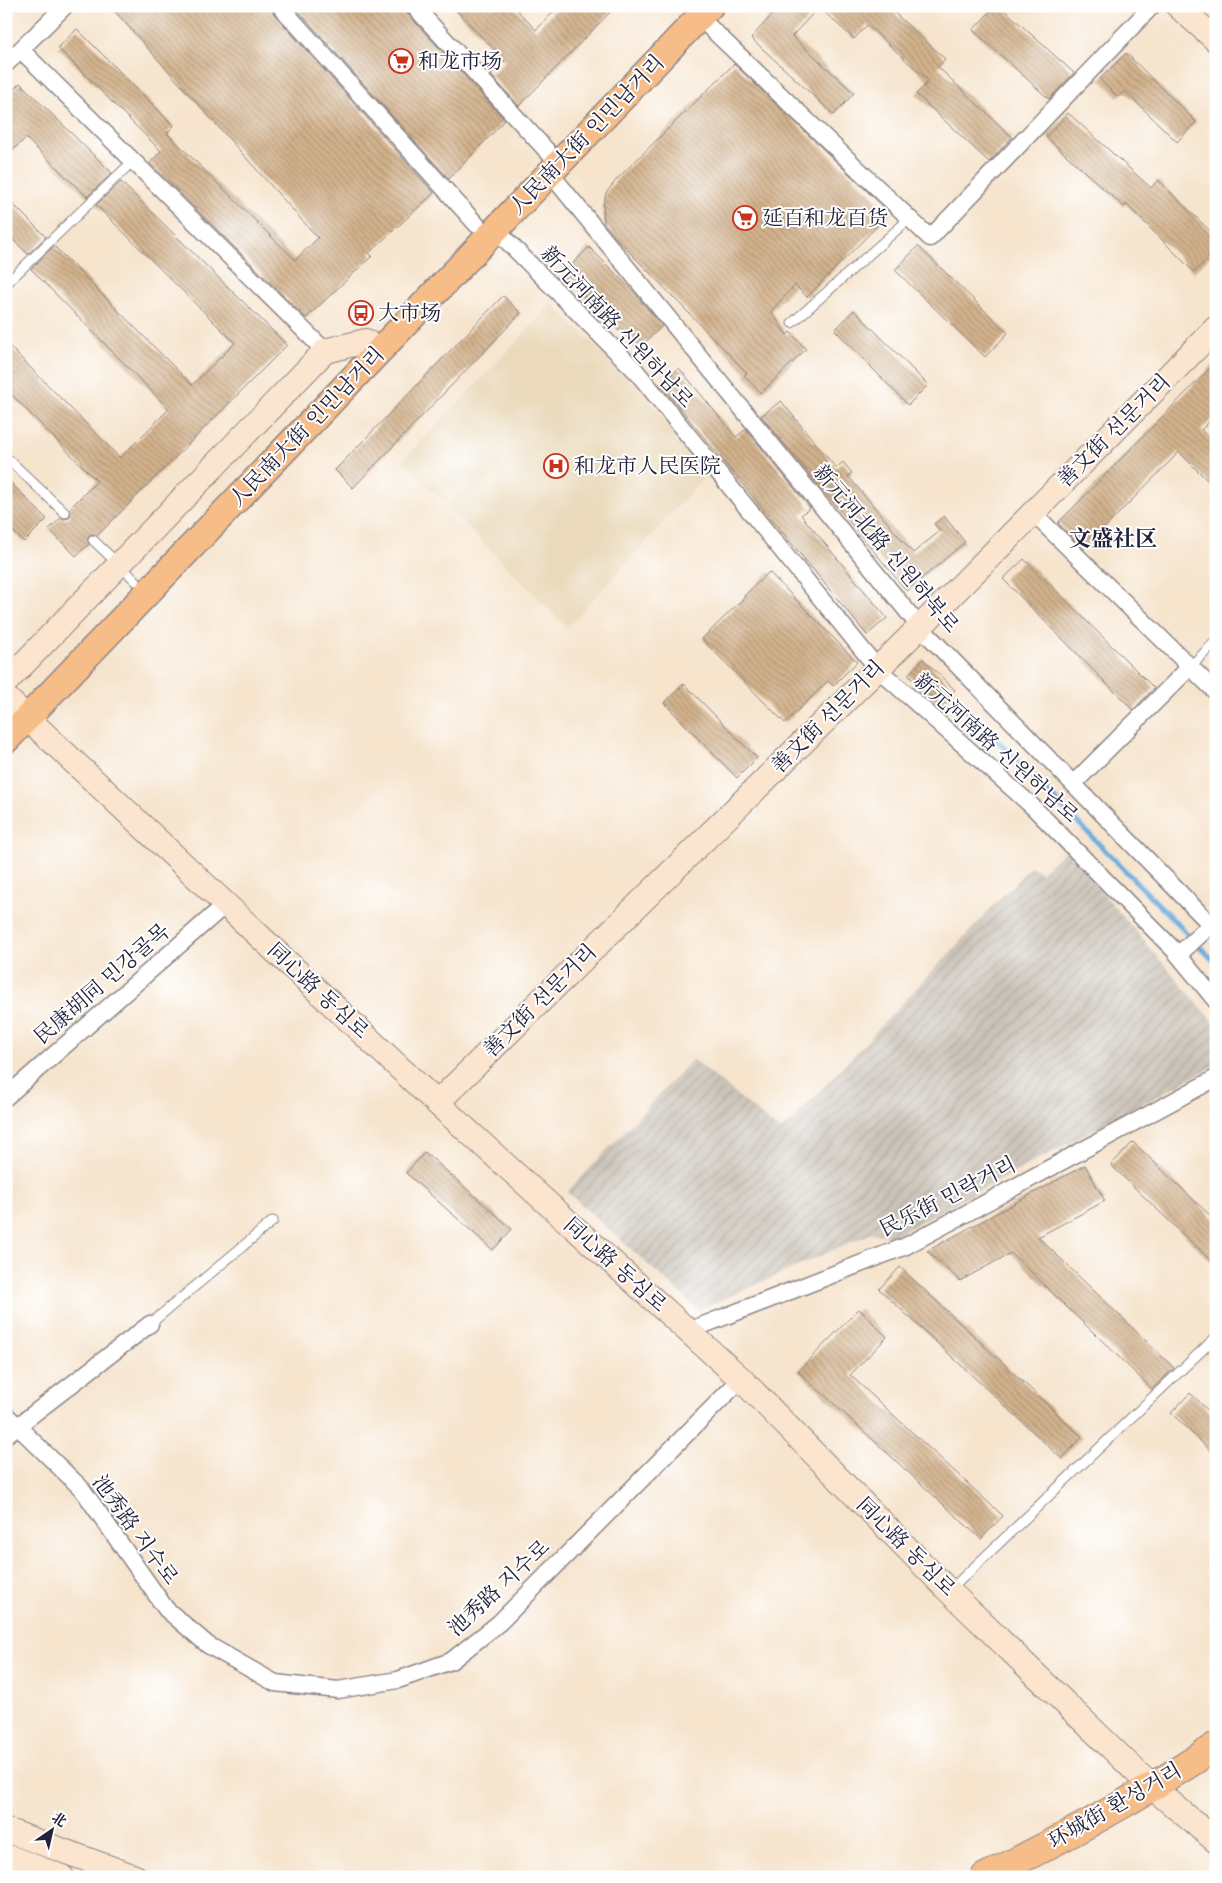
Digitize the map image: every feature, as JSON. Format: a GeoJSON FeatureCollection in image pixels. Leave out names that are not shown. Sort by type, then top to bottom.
{"type":"FeatureCollection","features":[{"type":"Feature","properties":{"kind":"highway","name":"环城街 환성거리"},"geometry":{"type":"LineString","coordinates":[[985,1877],[1085,1826],[1216,1746]]}},
{"type":"Feature","properties":{"kind":"main road","name":"人民南大街 인민남거리"},"geometry":{"type":"LineString","coordinates":[[14,710],[699,10]]}},
{"type":"Feature","properties":{"kind":"main road","name":"人民南大街 인민남거리"},"geometry":{"type":"LineString","coordinates":[[6,740],[14,710],[127,573],[366,340],[487,228]]}},
{"type":"Feature","properties":{"kind":"street"},"geometry":{"type":"LineString","coordinates":[[6,64],[65,6]]}},
{"type":"Feature","properties":{"kind":"street","name":"新元河南路 신원하남로"},"geometry":{"type":"LineString","coordinates":[[280,6],[487,228],[636,371],[878,669],[1032,806],[1182,952],[1216,1001]]}},
{"type":"Feature","properties":{"kind":"street","name":"新元河北路 신원하북로"},"geometry":{"type":"LineString","coordinates":[[414,6],[549,163],[920,627],[1211,927]]}},
{"type":"Feature","properties":{"kind":"street"},"geometry":{"type":"LineString","coordinates":[[699,10],[930,238],[1152,6]]}},
{"type":"Feature","properties":{"kind":"street"},"geometry":{"type":"LineString","coordinates":[[1178,6],[1212,30]]}},
{"type":"Feature","properties":{"kind":"street"},"geometry":{"type":"LineString","coordinates":[[21,50],[325,351]]}},
{"type":"Feature","properties":{"kind":"street","name":"善文街 선문거리"},"geometry":{"type":"LineString","coordinates":[[437,1103],[878,669],[1216,328]]}},
{"type":"Feature","properties":{"kind":"street","name":"人民南大街 인민남거리"},"geometry":{"type":"LineString","coordinates":[[6,682],[127,573],[325,351],[366,340]]}},
{"type":"Feature","properties":{"kind":"street"},"geometry":{"type":"LineString","coordinates":[[1033,514],[1216,692]]}},
{"type":"Feature","properties":{"kind":"street"},"geometry":{"type":"LineString","coordinates":[[1073,784],[1190,667]]}},
{"type":"Feature","properties":{"kind":"street","name":"同心路 동심로"},"geometry":{"type":"LineString","coordinates":[[14,710],[226,904],[437,1103],[742,1379],[949,1591],[1152,1786],[1216,1841]]}},
{"type":"Feature","properties":{"kind":"street","name":"民康胡同 민강골목"},"geometry":{"type":"LineString","coordinates":[[6,1097],[226,904]]}},
{"type":"Feature","properties":{"kind":"street"},"geometry":{"type":"LineString","coordinates":[[1182,952],[1211,927]]}},
{"type":"Feature","properties":{"kind":"street","name":"民乐街 민락거리"},"geometry":{"type":"LineString","coordinates":[[688,1331],[906,1246],[1216,1078]]}},
{"type":"Feature","properties":{"kind":"street"},"geometry":{"type":"LineString","coordinates":[[10,1425],[150,1324]]}},
{"type":"Feature","properties":{"kind":"street","name":"池秀路 지수로"},"geometry":{"type":"LineString","coordinates":[[10,1425],[82,1489],[166,1609],[208,1645],[275,1683],[338,1690],[398,1680],[451,1661],[499,1623],[742,1379]]}},
{"type":"Feature","properties":{"kind":"street"},"geometry":{"type":"LineString","coordinates":[[6,1830],[135,1877]]}},
{"type":"Feature","properties":{"kind":"street"},"geometry":{"type":"LineString","coordinates":[[6,1856],[62,1877]]}},
{"type":"Feature","properties":{"kind":"lane"},"geometry":{"type":"LineString","coordinates":[[6,284],[133,161]]}},
{"type":"Feature","properties":{"kind":"lane"},"geometry":{"type":"LineString","coordinates":[[792,323],[910,218]]}},
{"type":"Feature","properties":{"kind":"lane"},"geometry":{"type":"LineString","coordinates":[[6,457],[65,513]]}},
{"type":"Feature","properties":{"kind":"lane"},"geometry":{"type":"LineString","coordinates":[[93,540],[127,573]]}},
{"type":"Feature","properties":{"kind":"lane"},"geometry":{"type":"LineString","coordinates":[[1190,667],[1216,641]]}},
{"type":"Feature","properties":{"kind":"lane"},"geometry":{"type":"LineString","coordinates":[[150,1324],[273,1221]]}},
{"type":"Feature","properties":{"kind":"lane"},"geometry":{"type":"LineString","coordinates":[[949,1591],[1216,1337]]}},
{"type":"Feature","properties":{"kind":"shaded area","name":"和龙市人民医院"},"geometry":{"type":"Polygon","coordinates":[[[552,304],[644,394],[709,472],[567,628],[403,461],[552,304]]]}},
{"type":"Feature","properties":{"kind":"shaded area"},"geometry":{"type":"Polygon","coordinates":[[[1066,850],[1216,1025],[1216,1065],[892,1237],[872,1233],[699,1310],[567,1192],[693,1059],[780,1131],[793,1120],[1031,866],[1041,873],[1066,850]]]}},
{"type":"Feature","properties":{"kind":"building"},"geometry":{"type":"Polygon","coordinates":[[[110,6],[270,6],[273,13],[434,193],[369,253],[372,256],[306,318],[150,163],[161,151],[58,48],[77,29],[174,126],[167,133],[295,260],[318,238],[110,6]]]}},
{"type":"Feature","properties":{"kind":"building","name":"和龙市场"},"geometry":{"type":"Polygon","coordinates":[[[294,6],[403,6],[407,13],[505,120],[449,179],[294,6]]]}},
{"type":"Feature","properties":{"kind":"building"},"geometry":{"type":"Polygon","coordinates":[[[452,6],[513,6],[536,30],[559,6],[616,6],[519,106],[491,75],[505,61],[452,6]]]}},
{"type":"Feature","properties":{"kind":"building"},"geometry":{"type":"Polygon","coordinates":[[[780,6],[887,6],[945,59],[938,67],[1012,137],[989,162],[916,94],[929,81],[867,25],[854,39],[819,7],[792,36],[854,93],[834,115],[751,38],[780,6]]]}},
{"type":"Feature","properties":{"kind":"building"},"geometry":{"type":"Polygon","coordinates":[[[995,6],[1000,6],[1074,73],[1049,99],[973,30],[995,6]]]}},
{"type":"Feature","properties":{"kind":"building"},"geometry":{"type":"Polygon","coordinates":[[[1126,53],[1196,122],[1177,142],[1125,91],[1118,97],[1100,79],[1126,53]]]}},
{"type":"Feature","properties":{"kind":"building","name":"延百和龙百货"},"geometry":{"type":"Polygon","coordinates":[[[734,64],[890,213],[807,297],[795,285],[771,311],[787,335],[790,332],[806,349],[761,393],[744,375],[747,373],[618,240],[604,223],[603,206],[606,193],[617,179],[734,64]]]}},
{"type":"Feature","properties":{"kind":"building"},"geometry":{"type":"Polygon","coordinates":[[[20,83],[112,173],[87,197],[26,138],[6,156],[6,96],[20,83]]]}},
{"type":"Feature","properties":{"kind":"building"},"geometry":{"type":"Polygon","coordinates":[[[1068,113],[1151,188],[1158,180],[1216,237],[1216,250],[1194,272],[1126,204],[1124,207],[1046,137],[1068,113]]]}},
{"type":"Feature","properties":{"kind":"building"},"geometry":{"type":"Polygon","coordinates":[[[121,182],[287,345],[97,536],[94,534],[89,535],[87,539],[89,544],[76,556],[49,529],[61,518],[69,518],[71,514],[69,509],[97,481],[6,389],[6,343],[120,458],[169,409],[31,269],[54,246],[192,385],[235,343],[96,205],[121,182]]]}},
{"type":"Feature","properties":{"kind":"building"},"geometry":{"type":"Polygon","coordinates":[[[6,197],[46,237],[28,254],[6,233],[6,197]]]}},
{"type":"Feature","properties":{"kind":"building"},"geometry":{"type":"Polygon","coordinates":[[[918,246],[1008,333],[985,357],[895,270],[918,246]]]}},
{"type":"Feature","properties":{"kind":"building"},"geometry":{"type":"Polygon","coordinates":[[[589,247],[632,290],[662,326],[638,349],[562,275],[589,247]]]}},
{"type":"Feature","properties":{"kind":"building"},"geometry":{"type":"Polygon","coordinates":[[[503,296],[521,313],[353,488],[335,470],[503,296]]]}},
{"type":"Feature","properties":{"kind":"building"},"geometry":{"type":"Polygon","coordinates":[[[854,310],[928,385],[908,405],[835,330],[854,310]]]}},
{"type":"Feature","properties":{"kind":"building"},"geometry":{"type":"Polygon","coordinates":[[[1216,362],[1216,415],[1201,430],[1216,445],[1216,489],[1179,452],[1084,549],[1058,523],[1216,362]]]}},
{"type":"Feature","properties":{"kind":"building"},"geometry":{"type":"Polygon","coordinates":[[[679,368],[736,437],[746,429],[810,508],[801,515],[887,618],[867,635],[660,384],[679,368]]]}},
{"type":"Feature","properties":{"kind":"building"},"geometry":{"type":"Polygon","coordinates":[[[781,401],[836,468],[843,462],[852,473],[848,476],[913,553],[940,531],[934,524],[944,516],[965,542],[907,591],[761,416],[781,401]]]}},
{"type":"Feature","properties":{"kind":"building"},"geometry":{"type":"Polygon","coordinates":[[[6,478],[47,519],[24,542],[6,524],[6,478]]]}},
{"type":"Feature","properties":{"kind":"building"},"geometry":{"type":"Polygon","coordinates":[[[1024,559],[1154,688],[1133,710],[1003,579],[1024,559]]]}},
{"type":"Feature","properties":{"kind":"building"},"geometry":{"type":"Polygon","coordinates":[[[769,572],[857,662],[833,686],[828,681],[785,723],[702,639],[769,572]]]}},
{"type":"Feature","properties":{"kind":"building"},"geometry":{"type":"Polygon","coordinates":[[[923,659],[955,690],[940,706],[908,675],[923,659]]]}},
{"type":"Feature","properties":{"kind":"building"},"geometry":{"type":"Polygon","coordinates":[[[684,684],[757,758],[737,778],[664,703],[684,684]]]}},
{"type":"Feature","properties":{"kind":"building"},"geometry":{"type":"Polygon","coordinates":[[[1133,1142],[1216,1221],[1216,1266],[1111,1165],[1133,1142]]]}},
{"type":"Feature","properties":{"kind":"building"},"geometry":{"type":"Polygon","coordinates":[[[425,1152],[512,1229],[493,1250],[406,1173],[425,1152]]]}},
{"type":"Feature","properties":{"kind":"building"},"geometry":{"type":"Polygon","coordinates":[[[1085,1165],[1105,1201],[1038,1237],[1174,1368],[1152,1389],[1011,1253],[960,1281],[927,1251],[1085,1165]]]}},
{"type":"Feature","properties":{"kind":"building"},"geometry":{"type":"Polygon","coordinates":[[[900,1267],[1082,1437],[1062,1459],[879,1289],[900,1267]]]}},
{"type":"Feature","properties":{"kind":"building"},"geometry":{"type":"Polygon","coordinates":[[[859,1309],[887,1337],[850,1375],[1003,1516],[981,1539],[798,1371],[859,1309]]]}},
{"type":"Feature","properties":{"kind":"building"},"geometry":{"type":"Polygon","coordinates":[[[1190,1393],[1216,1418],[1216,1456],[1171,1413],[1190,1393]]]}},
{"type":"Feature","properties":{"kind":"waterway"},"geometry":{"type":"LineString","coordinates":[[954,702],[972,715],[1216,963]]}},
{"type":"Feature","properties":{"kind":"place","name":"和龙市场"},"geometry":{"type":"Point","coordinates":[401,61]}},
{"type":"Feature","properties":{"kind":"place","name":"延百和龙百货"},"geometry":{"type":"Point","coordinates":[745,218]}},
{"type":"Feature","properties":{"kind":"place","name":"大市场"},"geometry":{"type":"Point","coordinates":[361,313]}},
{"type":"Feature","properties":{"kind":"place","name":"和龙市人民医院"},"geometry":{"type":"Point","coordinates":[556,466]}},
{"type":"Feature","properties":{"kind":"district","name":"文盛社区"},"geometry":{"type":"Point","coordinates":[1113,539]}}]}
